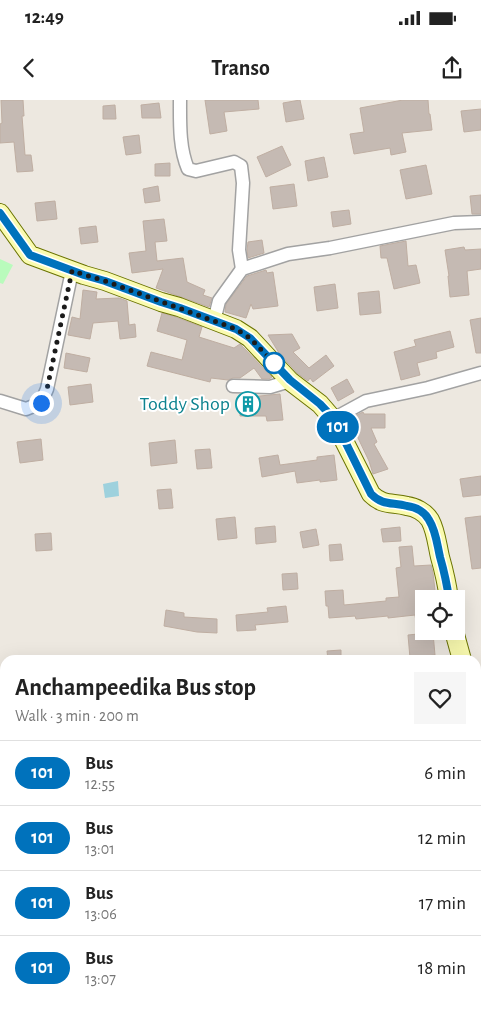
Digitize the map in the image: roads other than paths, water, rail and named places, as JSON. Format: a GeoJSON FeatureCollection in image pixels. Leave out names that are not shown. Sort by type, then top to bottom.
{"type":"FeatureCollection","features":[{"type":"Feature","properties":{"kind":"main road"},"geometry":{"type":"LineString","coordinates":[[0,213],[30,255],[236,329],[250,338],[290,380],[320,404],[334,419],[371,494],[377,500],[408,506],[421,511],[429,518],[435,531],[448,590]]}},
{"type":"Feature","properties":{"kind":"main road"},"geometry":{"type":"LineString","coordinates":[[456,640],[461,655]]}},
{"type":"Feature","properties":{"kind":"street"},"geometry":{"type":"LineString","coordinates":[[180,100],[180,123],[184,161],[188,169],[196,171],[234,162],[241,166],[243,183],[239,250],[242,268]]}},
{"type":"Feature","properties":{"kind":"street"},"geometry":{"type":"LineString","coordinates":[[214,321],[219,301],[242,268],[288,254],[330,248],[454,223],[481,222]]}},
{"type":"Feature","properties":{"kind":"street"},"geometry":{"type":"LineString","coordinates":[[0,401],[26,409],[41,403],[47,389],[72,271]]}},
{"type":"Feature","properties":{"kind":"street"},"geometry":{"type":"LineString","coordinates":[[334,419],[366,401],[428,388],[481,373]]}},
{"type":"Feature","properties":{"kind":"street"},"geometry":{"type":"LineString","coordinates":[[233,386],[270,387],[290,380]]}},
{"type":"Feature","properties":{"kind":"water"},"geometry":{"type":"Polygon","coordinates":[[[118,481],[119,496],[105,498],[103,484],[118,481]]]}},
{"type":"Feature","properties":{"kind":"place","name":"Toddy Shop"},"geometry":{"type":"Point","coordinates":[248,404]}}]}
